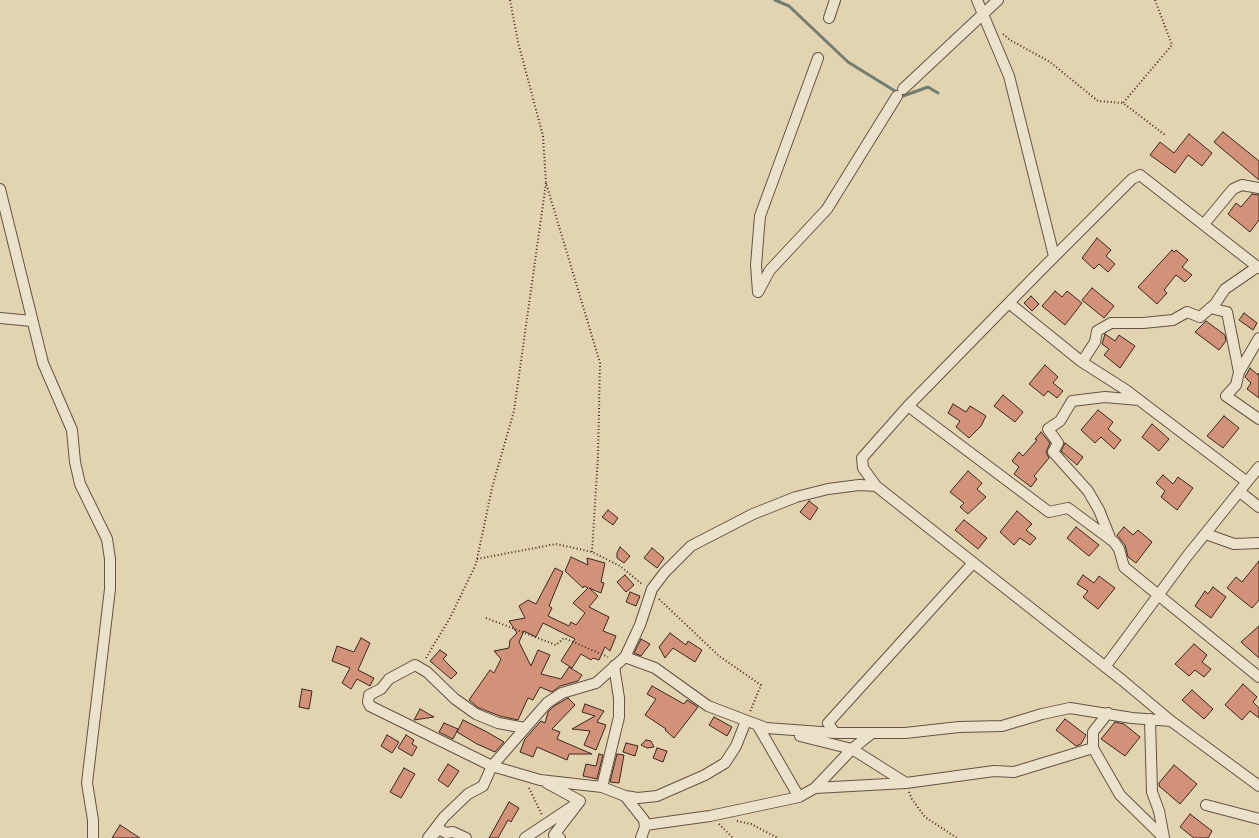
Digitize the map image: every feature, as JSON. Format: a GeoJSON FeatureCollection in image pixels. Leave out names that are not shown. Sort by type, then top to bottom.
{"type":"FeatureCollection","features":[{"type":"Feature","properties":{"kind":"street"},"geometry":{"type":"LineString","coordinates":[[829,18],[835,0]]}},
{"type":"Feature","properties":{"kind":"street"},"geometry":{"type":"LineString","coordinates":[[977,0],[1009,76],[1054,256]]}},
{"type":"Feature","properties":{"kind":"street"},"geometry":{"type":"LineString","coordinates":[[818,58],[760,216],[756,265],[758,292],[770,270],[827,209],[900,92],[998,0]]}},
{"type":"Feature","properties":{"kind":"street"},"geometry":{"type":"LineString","coordinates":[[1082,362],[1095,342],[1097,331],[1111,323],[1144,323],[1173,320],[1187,312],[1200,317],[1225,289],[1258,267],[1140,175],[1128,183],[1054,256],[908,406],[862,458],[863,468],[876,486],[1171,721],[1259,786]]}},
{"type":"Feature","properties":{"kind":"street"},"geometry":{"type":"LineString","coordinates":[[1204,224],[1233,189],[1242,185],[1259,188]]}},
{"type":"Feature","properties":{"kind":"street"},"geometry":{"type":"LineString","coordinates":[[0,189],[43,363],[74,436],[75,462],[80,484],[107,539],[110,559],[110,598],[87,784],[93,820],[93,838]]}},
{"type":"Feature","properties":{"kind":"street"},"geometry":{"type":"LineString","coordinates":[[1009,303],[1082,362],[1140,400],[1247,482]]}},
{"type":"Feature","properties":{"kind":"street"},"geometry":{"type":"LineString","coordinates":[[1210,308],[1227,312],[1239,372]]}},
{"type":"Feature","properties":{"kind":"street"},"geometry":{"type":"LineString","coordinates":[[0,318],[32,321]]}},
{"type":"Feature","properties":{"kind":"street"},"geometry":{"type":"LineString","coordinates":[[1259,338],[1239,372],[1236,385],[1226,396],[1259,419]]}},
{"type":"Feature","properties":{"kind":"street"},"geometry":{"type":"LineString","coordinates":[[1111,540],[1099,510],[1088,491],[1053,452],[1058,443],[1048,429],[1060,420],[1072,401],[1105,397],[1140,400]]}},
{"type":"Feature","properties":{"kind":"street"},"geometry":{"type":"LineString","coordinates":[[908,406],[1049,512],[1068,508],[1111,540],[1119,549],[1124,567],[1258,675]]}},
{"type":"Feature","properties":{"kind":"street"},"geometry":{"type":"LineString","coordinates":[[1104,667],[1259,467]]}},
{"type":"Feature","properties":{"kind":"street"},"geometry":{"type":"LineString","coordinates":[[429,838],[444,817],[468,794],[483,786],[492,766],[547,702],[562,692],[596,683],[620,662],[640,624],[652,589],[665,572],[691,546],[753,514],[796,497],[859,484],[876,486]]}},
{"type":"Feature","properties":{"kind":"street"},"geometry":{"type":"LineString","coordinates":[[1240,492],[1259,507]]}},
{"type":"Feature","properties":{"kind":"street"},"geometry":{"type":"LineString","coordinates":[[1206,534],[1234,544],[1259,543]]}},
{"type":"Feature","properties":{"kind":"street"},"geometry":{"type":"LineString","coordinates":[[835,733],[828,723],[973,563]]}},
{"type":"Feature","properties":{"kind":"street"},"geometry":{"type":"LineString","coordinates":[[620,662],[656,668],[700,701],[746,721],[762,727],[852,749],[906,782]]}},
{"type":"Feature","properties":{"kind":"street"},"geometry":{"type":"LineString","coordinates":[[602,788],[619,717],[620,662]]}},
{"type":"Feature","properties":{"kind":"street"},"geometry":{"type":"LineString","coordinates":[[525,728],[493,721],[476,714],[455,699],[420,666],[415,665],[389,679],[381,689],[372,692],[368,702],[370,706],[492,766],[540,780],[602,788],[625,796],[638,798],[656,796],[705,775],[725,763],[736,746],[746,721]]}},
{"type":"Feature","properties":{"kind":"street"},"geometry":{"type":"LineString","coordinates":[[762,727],[835,733],[872,733],[1002,726],[1070,708],[1171,721]]}},
{"type":"Feature","properties":{"kind":"street"},"geometry":{"type":"LineString","coordinates":[[1108,713],[1093,732],[1093,748],[1120,795],[1164,838]]}},
{"type":"Feature","properties":{"kind":"street"},"geometry":{"type":"LineString","coordinates":[[1150,719],[1152,792],[1159,811],[1164,838]]}},
{"type":"Feature","properties":{"kind":"street"},"geometry":{"type":"LineString","coordinates":[[762,727],[799,797]]}},
{"type":"Feature","properties":{"kind":"street"},"geometry":{"type":"LineString","coordinates":[[645,825],[710,816],[799,797],[816,788],[852,749],[872,733]]}},
{"type":"Feature","properties":{"kind":"street"},"geometry":{"type":"LineString","coordinates":[[816,788],[906,782],[994,771],[1014,772],[1093,748]]}},
{"type":"Feature","properties":{"kind":"street"},"geometry":{"type":"LineString","coordinates":[[540,780],[580,801]]}},
{"type":"Feature","properties":{"kind":"street"},"geometry":{"type":"LineString","coordinates":[[625,796],[644,820],[645,825],[642,838]]}},
{"type":"Feature","properties":{"kind":"street"},"geometry":{"type":"LineString","coordinates":[[525,838],[580,801]]}},
{"type":"Feature","properties":{"kind":"street"},"geometry":{"type":"LineString","coordinates":[[560,838],[554,835],[580,801]]}},
{"type":"Feature","properties":{"kind":"street"},"geometry":{"type":"LineString","coordinates":[[1206,806],[1259,819]]}},
{"type":"Feature","properties":{"kind":"street"},"geometry":{"type":"LineString","coordinates":[[429,838],[439,828],[446,833],[453,832],[466,838]]}},
{"type":"Feature","properties":{"kind":"path"},"geometry":{"type":"LineString","coordinates":[[420,666],[450,618],[477,559],[492,488],[514,411],[546,182],[543,136],[518,42],[510,0]]}},
{"type":"Feature","properties":{"kind":"path"},"geometry":{"type":"LineString","coordinates":[[1123,103],[1172,45],[1155,0]]}},
{"type":"Feature","properties":{"kind":"path"},"geometry":{"type":"LineString","coordinates":[[1003,34],[1010,40],[1050,62],[1098,102],[1123,103],[1165,135]]}},
{"type":"Feature","properties":{"kind":"path"},"geometry":{"type":"LineString","coordinates":[[546,182],[600,363],[598,456],[592,552]]}},
{"type":"Feature","properties":{"kind":"path"},"geometry":{"type":"LineString","coordinates":[[477,559],[556,544],[592,552],[620,566],[645,586]]}},
{"type":"Feature","properties":{"kind":"path"},"geometry":{"type":"LineString","coordinates":[[657,598],[718,656],[761,685],[746,721]]}},
{"type":"Feature","properties":{"kind":"path"},"geometry":{"type":"LineString","coordinates":[[486,618],[556,645],[564,638],[620,662]]}},
{"type":"Feature","properties":{"kind":"path"},"geometry":{"type":"LineString","coordinates":[[523,775],[546,824]]}},
{"type":"Feature","properties":{"kind":"path"},"geometry":{"type":"LineString","coordinates":[[906,782],[912,799],[925,817],[957,838]]}},
{"type":"Feature","properties":{"kind":"path"},"geometry":{"type":"LineString","coordinates":[[710,816],[733,838]]}},
{"type":"Feature","properties":{"kind":"path"},"geometry":{"type":"LineString","coordinates":[[734,821],[751,824],[778,838]]}},
{"type":"Feature","properties":{"kind":"building"},"geometry":{"type":"Polygon","coordinates":[[[1223,132],[1259,161],[1259,180],[1214,142],[1223,132]]]}},
{"type":"Feature","properties":{"kind":"building"},"geometry":{"type":"Polygon","coordinates":[[[1189,134],[1212,153],[1202,166],[1188,155],[1175,173],[1150,155],[1160,142],[1174,153],[1189,134]]]}},
{"type":"Feature","properties":{"kind":"building"},"geometry":{"type":"Polygon","coordinates":[[[1252,194],[1259,195],[1259,220],[1250,232],[1228,214],[1236,203],[1241,207],[1252,194]]]}},
{"type":"Feature","properties":{"kind":"building"},"geometry":{"type":"Polygon","coordinates":[[[1097,238],[1111,250],[1106,256],[1115,264],[1108,272],[1099,264],[1094,269],[1082,258],[1097,238]]]}},
{"type":"Feature","properties":{"kind":"building"},"geometry":{"type":"Polygon","coordinates":[[[1172,250],[1174,252],[1176,250],[1188,260],[1182,267],[1192,275],[1185,282],[1176,275],[1164,290],[1167,293],[1157,304],[1138,287],[1172,250]]]}},
{"type":"Feature","properties":{"kind":"building"},"geometry":{"type":"Polygon","coordinates":[[[1092,288],[1114,306],[1104,318],[1082,300],[1092,288]]]}},
{"type":"Feature","properties":{"kind":"building"},"geometry":{"type":"Polygon","coordinates":[[[1055,291],[1062,297],[1067,291],[1082,303],[1065,325],[1042,306],[1055,291]]]}},
{"type":"Feature","properties":{"kind":"building"},"geometry":{"type":"Polygon","coordinates":[[[1031,296],[1039,304],[1032,311],[1024,303],[1031,296]]]}},
{"type":"Feature","properties":{"kind":"building"},"geometry":{"type":"Polygon","coordinates":[[[1244,313],[1257,323],[1253,330],[1239,320],[1244,313]]]}},
{"type":"Feature","properties":{"kind":"building"},"geometry":{"type":"Polygon","coordinates":[[[1206,321],[1225,335],[1226,341],[1219,350],[1195,332],[1206,321]]]}},
{"type":"Feature","properties":{"kind":"building"},"geometry":{"type":"Polygon","coordinates":[[[1105,334],[1115,341],[1119,335],[1135,346],[1120,368],[1104,355],[1109,349],[1102,344],[1105,334]]]}},
{"type":"Feature","properties":{"kind":"building"},"geometry":{"type":"Polygon","coordinates":[[[1045,365],[1058,377],[1053,383],[1063,391],[1057,398],[1048,391],[1044,396],[1029,384],[1045,365]]]}},
{"type":"Feature","properties":{"kind":"building"},"geometry":{"type":"Polygon","coordinates":[[[1250,368],[1258,375],[1259,373],[1259,398],[1247,389],[1251,383],[1245,377],[1250,368]]]}},
{"type":"Feature","properties":{"kind":"building"},"geometry":{"type":"Polygon","coordinates":[[[1003,395],[1023,412],[1015,422],[994,406],[1003,395]]]}},
{"type":"Feature","properties":{"kind":"building"},"geometry":{"type":"Polygon","coordinates":[[[953,404],[966,412],[970,406],[986,416],[981,426],[969,438],[956,427],[960,421],[948,413],[953,404]]]}},
{"type":"Feature","properties":{"kind":"building"},"geometry":{"type":"Polygon","coordinates":[[[1098,410],[1113,422],[1108,429],[1121,440],[1114,449],[1101,437],[1095,443],[1081,430],[1098,410]]]}},
{"type":"Feature","properties":{"kind":"building"},"geometry":{"type":"Polygon","coordinates":[[[1224,416],[1239,428],[1223,448],[1207,436],[1224,416]]]}},
{"type":"Feature","properties":{"kind":"building"},"geometry":{"type":"Polygon","coordinates":[[[1152,424],[1169,439],[1159,451],[1142,437],[1152,424]]]}},
{"type":"Feature","properties":{"kind":"building"},"geometry":{"type":"Polygon","coordinates":[[[1041,432],[1050,443],[1046,452],[1049,458],[1034,476],[1037,479],[1031,487],[1014,474],[1019,467],[1012,461],[1019,452],[1023,456],[1037,440],[1035,439],[1041,432]]]}},
{"type":"Feature","properties":{"kind":"building"},"geometry":{"type":"Polygon","coordinates":[[[1065,443],[1083,457],[1077,465],[1061,451],[1065,443]]]}},
{"type":"Feature","properties":{"kind":"building"},"geometry":{"type":"Polygon","coordinates":[[[968,471],[982,483],[977,489],[986,497],[968,514],[960,507],[964,503],[950,492],[968,471]]]}},
{"type":"Feature","properties":{"kind":"building"},"geometry":{"type":"Polygon","coordinates":[[[1163,475],[1173,484],[1178,477],[1193,488],[1177,510],[1161,497],[1165,491],[1156,483],[1163,475]]]}},
{"type":"Feature","properties":{"kind":"building"},"geometry":{"type":"Polygon","coordinates":[[[809,501],[818,508],[810,520],[800,512],[809,501]]]}},
{"type":"Feature","properties":{"kind":"building"},"geometry":{"type":"Polygon","coordinates":[[[608,510],[618,518],[613,525],[602,517],[608,510]]]}},
{"type":"Feature","properties":{"kind":"building"},"geometry":{"type":"Polygon","coordinates":[[[1017,511],[1032,524],[1026,530],[1036,538],[1030,545],[1020,538],[1014,545],[1000,532],[1017,511]]]}},
{"type":"Feature","properties":{"kind":"building"},"geometry":{"type":"Polygon","coordinates":[[[964,520],[987,538],[978,549],[955,530],[964,520]]]}},
{"type":"Feature","properties":{"kind":"building"},"geometry":{"type":"Polygon","coordinates":[[[1076,527],[1099,545],[1089,556],[1067,538],[1076,527]]]}},
{"type":"Feature","properties":{"kind":"building"},"geometry":{"type":"Polygon","coordinates":[[[1124,527],[1133,535],[1138,530],[1152,542],[1136,563],[1128,557],[1125,545],[1117,535],[1124,527]]]}},
{"type":"Feature","properties":{"kind":"building"},"geometry":{"type":"Polygon","coordinates":[[[620,547],[630,556],[624,563],[617,558],[620,547]]]}},
{"type":"Feature","properties":{"kind":"building"},"geometry":{"type":"Polygon","coordinates":[[[652,548],[664,558],[657,568],[644,558],[652,548]]]}},
{"type":"Feature","properties":{"kind":"building"},"geometry":{"type":"Polygon","coordinates":[[[571,557],[588,565],[587,558],[605,563],[601,582],[604,583],[601,593],[589,588],[598,596],[589,607],[609,617],[603,631],[616,636],[610,651],[605,647],[599,660],[593,658],[591,660],[581,654],[572,668],[561,661],[575,639],[543,623],[536,637],[524,631],[519,642],[531,666],[538,650],[550,655],[541,674],[561,679],[569,667],[582,675],[578,681],[560,686],[552,692],[540,687],[533,700],[528,698],[518,720],[479,708],[469,700],[490,670],[494,673],[501,659],[494,651],[509,648],[510,640],[517,633],[509,621],[525,618],[519,606],[528,600],[536,604],[555,568],[563,572],[549,606],[552,608],[548,616],[569,626],[571,622],[576,625],[585,613],[573,603],[588,588],[584,586],[583,588],[565,571],[571,557]]]}},
{"type":"Feature","properties":{"kind":"building"},"geometry":{"type":"Polygon","coordinates":[[[1259,561],[1259,600],[1252,608],[1227,588],[1236,577],[1242,582],[1259,561]]]}},
{"type":"Feature","properties":{"kind":"building"},"geometry":{"type":"Polygon","coordinates":[[[625,575],[634,585],[626,592],[617,582],[625,575]]]}},
{"type":"Feature","properties":{"kind":"building"},"geometry":{"type":"Polygon","coordinates":[[[1083,575],[1094,583],[1099,576],[1115,588],[1098,609],[1083,597],[1088,591],[1077,584],[1083,575]]]}},
{"type":"Feature","properties":{"kind":"building"},"geometry":{"type":"Polygon","coordinates":[[[1213,587],[1226,597],[1211,618],[1195,606],[1205,591],[1208,594],[1213,587]]]}},
{"type":"Feature","properties":{"kind":"building"},"geometry":{"type":"Polygon","coordinates":[[[630,592],[640,596],[636,606],[626,602],[630,592]]]}},
{"type":"Feature","properties":{"kind":"building"},"geometry":{"type":"Polygon","coordinates":[[[1259,626],[1259,658],[1241,642],[1259,626]]]}},
{"type":"Feature","properties":{"kind":"building"},"geometry":{"type":"Polygon","coordinates":[[[670,633],[686,645],[688,641],[702,650],[695,662],[673,648],[665,658],[659,647],[670,633]]]}},
{"type":"Feature","properties":{"kind":"building"},"geometry":{"type":"Polygon","coordinates":[[[361,638],[370,643],[358,670],[374,678],[370,686],[357,679],[351,689],[342,683],[350,668],[332,661],[337,646],[354,652],[361,638]]]}},
{"type":"Feature","properties":{"kind":"building"},"geometry":{"type":"Polygon","coordinates":[[[641,639],[650,644],[641,656],[634,653],[641,639]]]}},
{"type":"Feature","properties":{"kind":"building"},"geometry":{"type":"Polygon","coordinates":[[[1194,644],[1207,655],[1202,662],[1211,669],[1204,677],[1195,670],[1189,676],[1175,664],[1194,644]]]}},
{"type":"Feature","properties":{"kind":"building"},"geometry":{"type":"Polygon","coordinates":[[[440,650],[447,655],[443,659],[457,673],[451,679],[430,661],[440,650]]]}},
{"type":"Feature","properties":{"kind":"building"},"geometry":{"type":"Polygon","coordinates":[[[1243,684],[1257,697],[1253,702],[1259,708],[1259,718],[1250,711],[1242,720],[1225,705],[1243,684]]]}},
{"type":"Feature","properties":{"kind":"building"},"geometry":{"type":"Polygon","coordinates":[[[652,686],[684,704],[687,700],[698,707],[674,738],[666,729],[645,715],[656,699],[647,694],[652,686]]]}},
{"type":"Feature","properties":{"kind":"building"},"geometry":{"type":"Polygon","coordinates":[[[302,689],[312,691],[309,709],[299,707],[302,689]]]}},
{"type":"Feature","properties":{"kind":"building"},"geometry":{"type":"Polygon","coordinates":[[[1192,690],[1213,709],[1204,719],[1182,700],[1192,690]]]}},
{"type":"Feature","properties":{"kind":"building"},"geometry":{"type":"Polygon","coordinates":[[[568,698],[575,705],[552,729],[560,732],[557,739],[592,754],[569,754],[567,760],[537,747],[533,757],[520,752],[525,739],[541,721],[545,723],[548,712],[568,698]]]}},
{"type":"Feature","properties":{"kind":"building"},"geometry":{"type":"Polygon","coordinates":[[[585,704],[604,711],[597,722],[606,725],[596,750],[584,745],[590,731],[572,729],[595,716],[582,712],[585,704]]]}},
{"type":"Feature","properties":{"kind":"building"},"geometry":{"type":"Polygon","coordinates":[[[420,709],[434,717],[414,720],[420,709]]]}},
{"type":"Feature","properties":{"kind":"building"},"geometry":{"type":"Polygon","coordinates":[[[714,717],[732,727],[727,736],[709,725],[714,717]]]}},
{"type":"Feature","properties":{"kind":"building"},"geometry":{"type":"Polygon","coordinates":[[[1065,719],[1086,735],[1081,744],[1076,746],[1056,730],[1065,719]]]}},
{"type":"Feature","properties":{"kind":"building"},"geometry":{"type":"Polygon","coordinates":[[[463,720],[504,742],[495,752],[477,744],[457,732],[463,720]]]}},
{"type":"Feature","properties":{"kind":"building"},"geometry":{"type":"Polygon","coordinates":[[[1115,722],[1124,724],[1140,737],[1125,756],[1101,739],[1115,722]]]}},
{"type":"Feature","properties":{"kind":"building"},"geometry":{"type":"Polygon","coordinates":[[[444,723],[458,729],[453,739],[439,732],[444,723]]]}},
{"type":"Feature","properties":{"kind":"building"},"geometry":{"type":"Polygon","coordinates":[[[387,735],[399,742],[392,753],[381,746],[387,735]]]}},
{"type":"Feature","properties":{"kind":"building"},"geometry":{"type":"Polygon","coordinates":[[[406,735],[414,740],[412,744],[417,747],[412,756],[398,748],[406,735]]]}},
{"type":"Feature","properties":{"kind":"building"},"geometry":{"type":"Polygon","coordinates":[[[646,740],[651,741],[654,747],[647,748],[641,745],[646,740]]]}},
{"type":"Feature","properties":{"kind":"building"},"geometry":{"type":"Polygon","coordinates":[[[626,743],[638,746],[635,756],[623,752],[626,743]]]}},
{"type":"Feature","properties":{"kind":"building"},"geometry":{"type":"Polygon","coordinates":[[[657,748],[667,751],[663,762],[653,758],[657,748]]]}},
{"type":"Feature","properties":{"kind":"building"},"geometry":{"type":"Polygon","coordinates":[[[599,754],[603,755],[597,779],[583,776],[586,764],[596,766],[599,754]]]}},
{"type":"Feature","properties":{"kind":"building"},"geometry":{"type":"Polygon","coordinates":[[[617,754],[624,755],[619,783],[610,782],[617,754]]]}},
{"type":"Feature","properties":{"kind":"building"},"geometry":{"type":"Polygon","coordinates":[[[448,764],[459,771],[448,787],[438,780],[448,764]]]}},
{"type":"Feature","properties":{"kind":"building"},"geometry":{"type":"Polygon","coordinates":[[[1174,765],[1197,784],[1180,804],[1159,786],[1159,783],[1174,765]]]}},
{"type":"Feature","properties":{"kind":"building"},"geometry":{"type":"Polygon","coordinates":[[[404,768],[415,774],[401,798],[390,792],[404,768]]]}},
{"type":"Feature","properties":{"kind":"building"},"geometry":{"type":"Polygon","coordinates":[[[509,802],[519,808],[511,822],[508,820],[498,838],[489,838],[509,802]]]}},
{"type":"Feature","properties":{"kind":"building"},"geometry":{"type":"Polygon","coordinates":[[[1190,814],[1212,831],[1208,838],[1194,838],[1180,827],[1190,814]]]}},
{"type":"Feature","properties":{"kind":"building"},"geometry":{"type":"Polygon","coordinates":[[[120,825],[140,838],[112,838],[120,825]]]}},
{"type":"Feature","properties":{"kind":"waterway"},"geometry":{"type":"LineString","coordinates":[[775,0],[789,6],[848,62],[903,96],[928,87],[938,93]]}}]}
